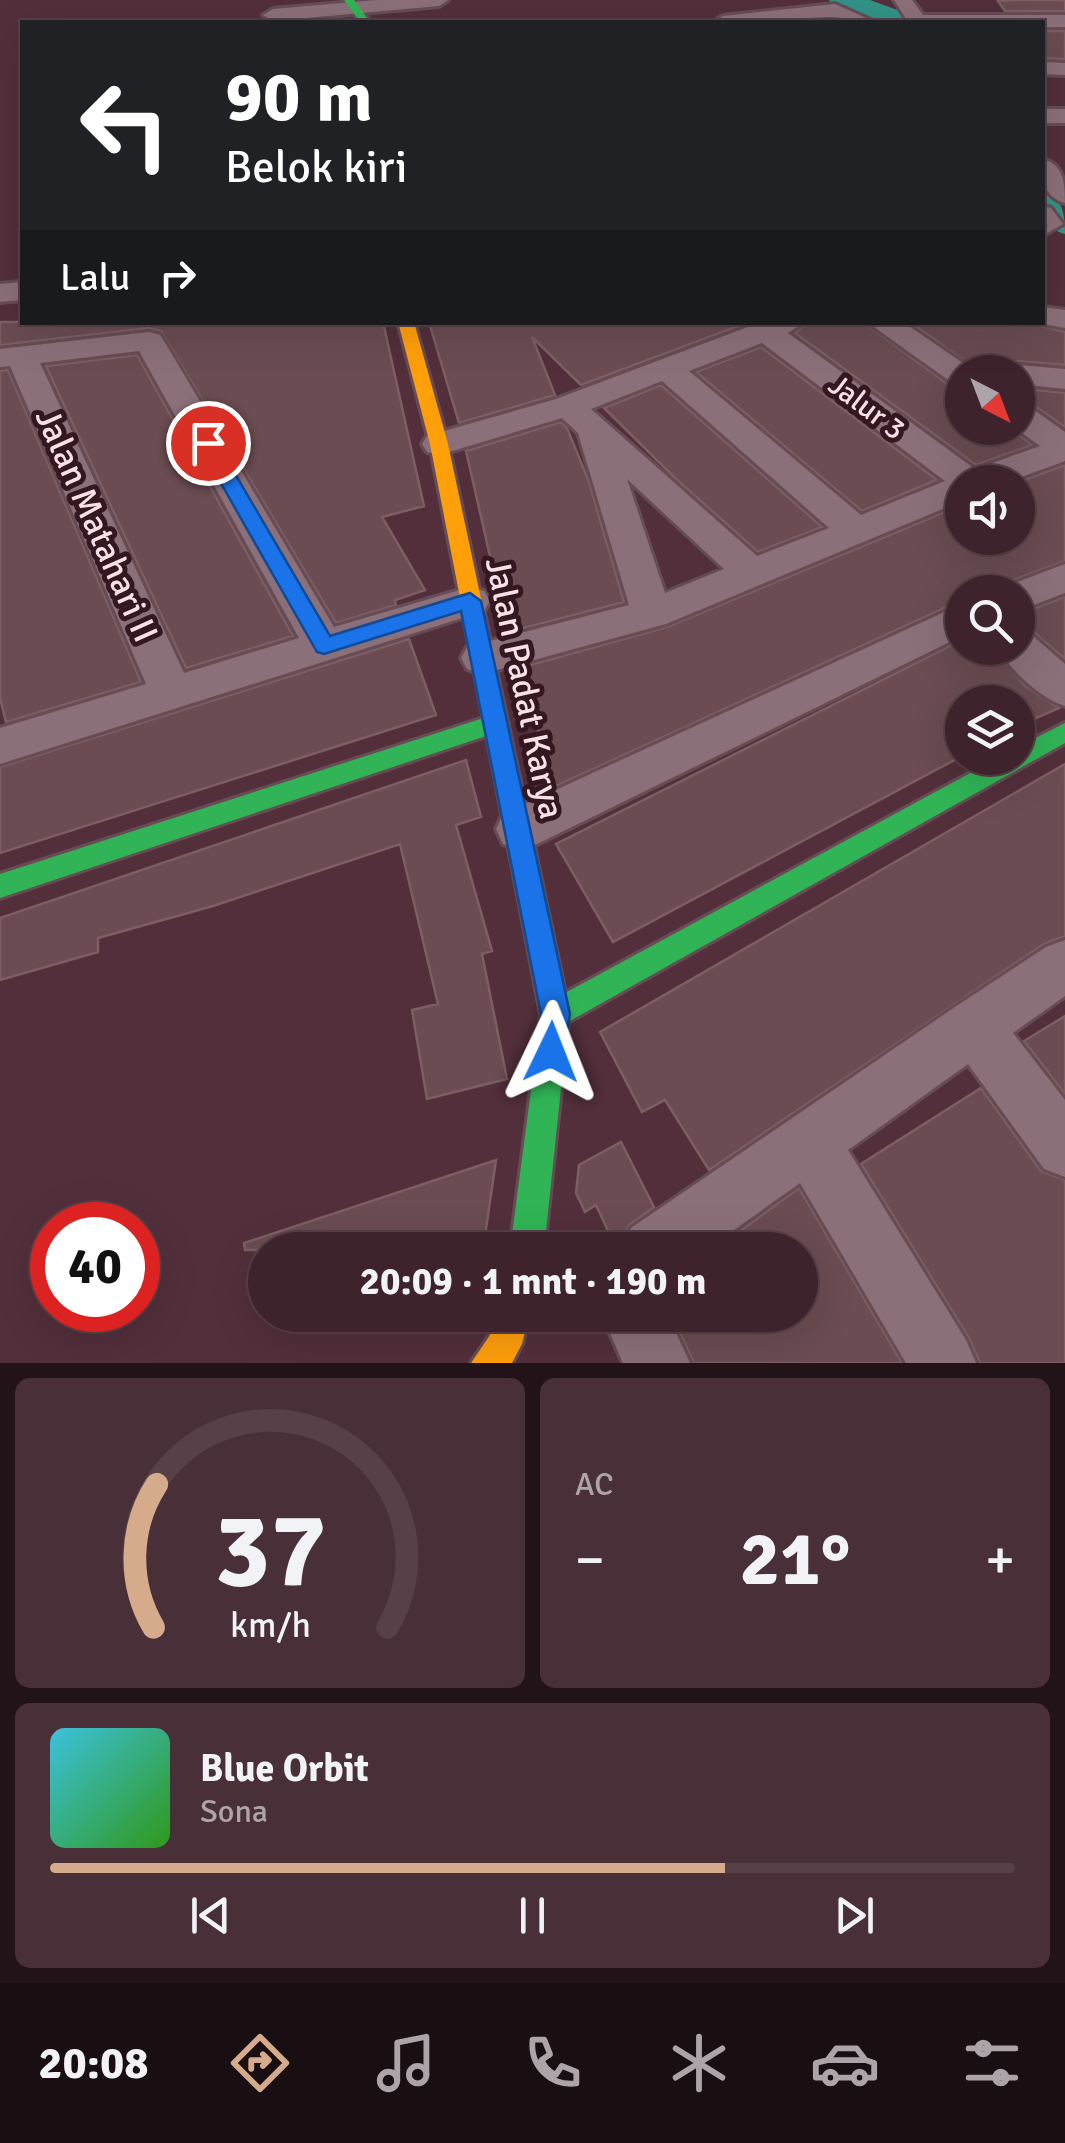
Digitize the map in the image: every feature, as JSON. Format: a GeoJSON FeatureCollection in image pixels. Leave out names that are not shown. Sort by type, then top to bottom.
{"type":"FeatureCollection","features":[{"type":"Feature","properties":{"kind":"street"},"geometry":{"type":"LineString","coordinates":[[273,15],[439,0]]}},
{"type":"Feature","properties":{"kind":"street"},"geometry":{"type":"LineString","coordinates":[[974,0],[990,20]]}},
{"type":"Feature","properties":{"kind":"street"},"geometry":{"type":"LineString","coordinates":[[1045,0],[1064,27]]}},
{"type":"Feature","properties":{"kind":"street"},"geometry":{"type":"LineString","coordinates":[[742,20],[836,10],[860,20]]}},
{"type":"Feature","properties":{"kind":"street","name":"Jalan Padat Karya"},"geometry":{"type":"LineString","coordinates":[[407,325],[439,444],[555,1014],[530,1232]]}},
{"type":"Feature","properties":{"kind":"street"},"geometry":{"type":"LineString","coordinates":[[887,325],[945,363]]}},
{"type":"Feature","properties":{"kind":"street"},"geometry":{"type":"LineString","coordinates":[[439,444],[568,406],[778,327]]}},
{"type":"Feature","properties":{"kind":"street","name":"Jalur 3"},"geometry":{"type":"LineString","coordinates":[[778,327],[951,465]]}},
{"type":"Feature","properties":{"kind":"street"},"geometry":{"type":"LineString","coordinates":[[10,357],[149,342],[324,646]]}},
{"type":"Feature","properties":{"kind":"street","name":"Jalan Matahari II"},"geometry":{"type":"LineString","coordinates":[[10,357],[172,694]]}},
{"type":"Feature","properties":{"kind":"street"},"geometry":{"type":"LineString","coordinates":[[666,368],[856,531]]}},
{"type":"Feature","properties":{"kind":"street"},"geometry":{"type":"LineString","coordinates":[[1035,376],[1065,379]]}},
{"type":"Feature","properties":{"kind":"street"},"geometry":{"type":"LineString","coordinates":[[568,406],[754,574]]}},
{"type":"Feature","properties":{"kind":"street"},"geometry":{"type":"LineString","coordinates":[[1035,426],[1065,448]]}},
{"type":"Feature","properties":{"kind":"street"},"geometry":{"type":"LineString","coordinates":[[595,433],[652,614]]}},
{"type":"Feature","properties":{"kind":"street"},"geometry":{"type":"LineString","coordinates":[[1018,465],[1065,448]]}},
{"type":"Feature","properties":{"kind":"street"},"geometry":{"type":"LineString","coordinates":[[482,658],[652,614],[945,495]]}},
{"type":"Feature","properties":{"kind":"street"},"geometry":{"type":"LineString","coordinates":[[1035,590],[1065,578]]}},
{"type":"Feature","properties":{"kind":"street"},"geometry":{"type":"LineString","coordinates":[[1,742],[172,694],[470,601]]}},
{"type":"Feature","properties":{"kind":"street"},"geometry":{"type":"LineString","coordinates":[[520,829],[945,628]]}},
{"type":"Feature","properties":{"kind":"street"},"geometry":{"type":"LineString","coordinates":[[1035,662],[1065,689]]}},
{"type":"Feature","properties":{"kind":"street"},"geometry":{"type":"LineString","coordinates":[[0,886],[496,724]]}},
{"type":"Feature","properties":{"kind":"street"},"geometry":{"type":"LineString","coordinates":[[555,1014],[1065,732]]}},
{"type":"Feature","properties":{"kind":"street"},"geometry":{"type":"LineString","coordinates":[[678,1232],[1065,965]]}},
{"type":"Feature","properties":{"kind":"street"},"geometry":{"type":"LineString","coordinates":[[974,1026],[1065,1148]]}},
{"type":"Feature","properties":{"kind":"street"},"geometry":{"type":"LineString","coordinates":[[808,1140],[942,1363]]}},
{"type":"Feature","properties":{"kind":"street"},"geometry":{"type":"LineString","coordinates":[[642,1332],[657,1363]]}},
{"type":"Feature","properties":{"kind":"building"},"geometry":{"type":"Polygon","coordinates":[[[1065,0],[1065,11],[1005,11],[998,1],[1065,0]]]}},
{"type":"Feature","properties":{"kind":"building"},"geometry":{"type":"Polygon","coordinates":[[[1045,31],[1065,31],[1065,59],[1045,58],[1045,31]]]}},
{"type":"Feature","properties":{"kind":"building"},"geometry":{"type":"Polygon","coordinates":[[[0,322],[384,325],[424,506],[382,517],[425,590],[395,600],[396,605],[336,623],[161,331],[149,328],[0,345],[0,322]]]}},
{"type":"Feature","properties":{"kind":"building"},"geometry":{"type":"Polygon","coordinates":[[[430,325],[741,325],[581,385],[532,337],[555,395],[459,423],[430,325]]]}},
{"type":"Feature","properties":{"kind":"building"},"geometry":{"type":"Polygon","coordinates":[[[805,325],[867,325],[945,382],[945,442],[795,333],[805,325]]]}},
{"type":"Feature","properties":{"kind":"building"},"geometry":{"type":"Polygon","coordinates":[[[914,325],[1039,325],[1065,332],[1065,365],[1035,362],[1035,355],[956,355],[914,325]]]}},
{"type":"Feature","properties":{"kind":"building"},"geometry":{"type":"Polygon","coordinates":[[[761,347],[937,480],[862,511],[696,372],[761,347]]]}},
{"type":"Feature","properties":{"kind":"building"},"geometry":{"type":"Polygon","coordinates":[[[137,355],[293,636],[186,668],[46,366],[137,355]]]}},
{"type":"Feature","properties":{"kind":"building"},"geometry":{"type":"Polygon","coordinates":[[[8,370],[141,682],[6,722],[0,698],[0,371],[8,370]]]}},
{"type":"Feature","properties":{"kind":"building"},"geometry":{"type":"Polygon","coordinates":[[[661,385],[822,527],[758,552],[604,408],[661,385]]]}},
{"type":"Feature","properties":{"kind":"building"},"geometry":{"type":"Polygon","coordinates":[[[1035,390],[1065,393],[1065,427],[1035,406],[1035,390]]]}},
{"type":"Feature","properties":{"kind":"building"},"geometry":{"type":"Polygon","coordinates":[[[561,422],[589,482],[624,602],[512,631],[494,574],[466,451],[561,422]]]}},
{"type":"Feature","properties":{"kind":"building"},"geometry":{"type":"Polygon","coordinates":[[[949,445],[1032,445],[976,465],[949,445]]]}},
{"type":"Feature","properties":{"kind":"building"},"geometry":{"type":"Polygon","coordinates":[[[1065,465],[1065,561],[1027,575],[945,575],[945,608],[552,788],[537,746],[542,744],[519,668],[667,627],[945,512],[945,555],[1035,555],[1035,476],[1065,465]]]}},
{"type":"Feature","properties":{"kind":"building"},"geometry":{"type":"Polygon","coordinates":[[[1065,597],[1065,659],[1035,633],[1035,608],[1065,597]]]}},
{"type":"Feature","properties":{"kind":"building"},"geometry":{"type":"Polygon","coordinates":[[[409,639],[436,715],[0,853],[0,767],[409,639]]]}},
{"type":"Feature","properties":{"kind":"building"},"geometry":{"type":"Polygon","coordinates":[[[945,649],[945,665],[1008,665],[1024,685],[945,685],[945,765],[613,942],[556,844],[945,649]]]}},
{"type":"Feature","properties":{"kind":"building"},"geometry":{"type":"Polygon","coordinates":[[[1035,692],[1059,708],[1035,719],[1035,692]]]}},
{"type":"Feature","properties":{"kind":"building"},"geometry":{"type":"Polygon","coordinates":[[[466,760],[481,817],[456,825],[492,951],[482,954],[507,1079],[427,1099],[412,1010],[438,1004],[400,844],[213,906],[98,938],[98,952],[0,980],[0,918],[466,760]]]}},
{"type":"Feature","properties":{"kind":"building"},"geometry":{"type":"Polygon","coordinates":[[[1065,764],[1065,936],[1044,944],[709,1170],[665,1100],[642,1112],[600,1032],[1065,764]]]}},
{"type":"Feature","properties":{"kind":"building"},"geometry":{"type":"Polygon","coordinates":[[[1065,1016],[1065,1094],[1024,1041],[1065,1016]]]}},
{"type":"Feature","properties":{"kind":"building"},"geometry":{"type":"Polygon","coordinates":[[[981,1088],[1041,1171],[1065,1180],[1065,1363],[980,1363],[969,1338],[861,1164],[981,1088]]]}},
{"type":"Feature","properties":{"kind":"building"},"geometry":{"type":"Polygon","coordinates":[[[621,1142],[654,1207],[629,1225],[626,1232],[609,1232],[596,1205],[585,1212],[576,1193],[579,1165],[621,1142]]]}},
{"type":"Feature","properties":{"kind":"building"},"geometry":{"type":"Polygon","coordinates":[[[496,1160],[486,1232],[277,1232],[496,1160]]]}},
{"type":"Feature","properties":{"kind":"building"},"geometry":{"type":"Polygon","coordinates":[[[799,1188],[902,1363],[694,1363],[680,1332],[818,1332],[818,1232],[739,1232],[799,1188]]]}},
{"type":"Feature","properties":{"kind":"waterway"},"geometry":{"type":"LineString","coordinates":[[843,0],[898,20]]}},
{"type":"Feature","properties":{"kind":"waterway"},"geometry":{"type":"LineString","coordinates":[[1045,201],[1065,227]]}},
{"type":"Feature","properties":{"kind":"traffic: fast"},"geometry":{"type":"LineString","coordinates":[[349,0],[364,20]]}},
{"type":"Feature","properties":{"kind":"traffic: fast"},"geometry":{"type":"LineString","coordinates":[[0,886],[496,723]]}},
{"type":"Feature","properties":{"kind":"traffic: fast"},"geometry":{"type":"LineString","coordinates":[[555,1014],[1065,732]]}},
{"type":"Feature","properties":{"kind":"traffic: fast"},"geometry":{"type":"LineString","coordinates":[[508,782],[555,1014],[529,1232]]}},
{"type":"Feature","properties":{"kind":"traffic: slow"},"geometry":{"type":"LineString","coordinates":[[407,325],[439,444],[508,782]]}},
{"type":"Feature","properties":{"kind":"traffic: slow"},"geometry":{"type":"LineString","coordinates":[[489,1363],[505,1344],[508,1332]]}},
{"type":"Feature","properties":{"kind":"route"},"geometry":{"type":"LineString","coordinates":[[208,443],[324,646],[470,601],[520,829],[555,1014],[551,1052]]}}]}
